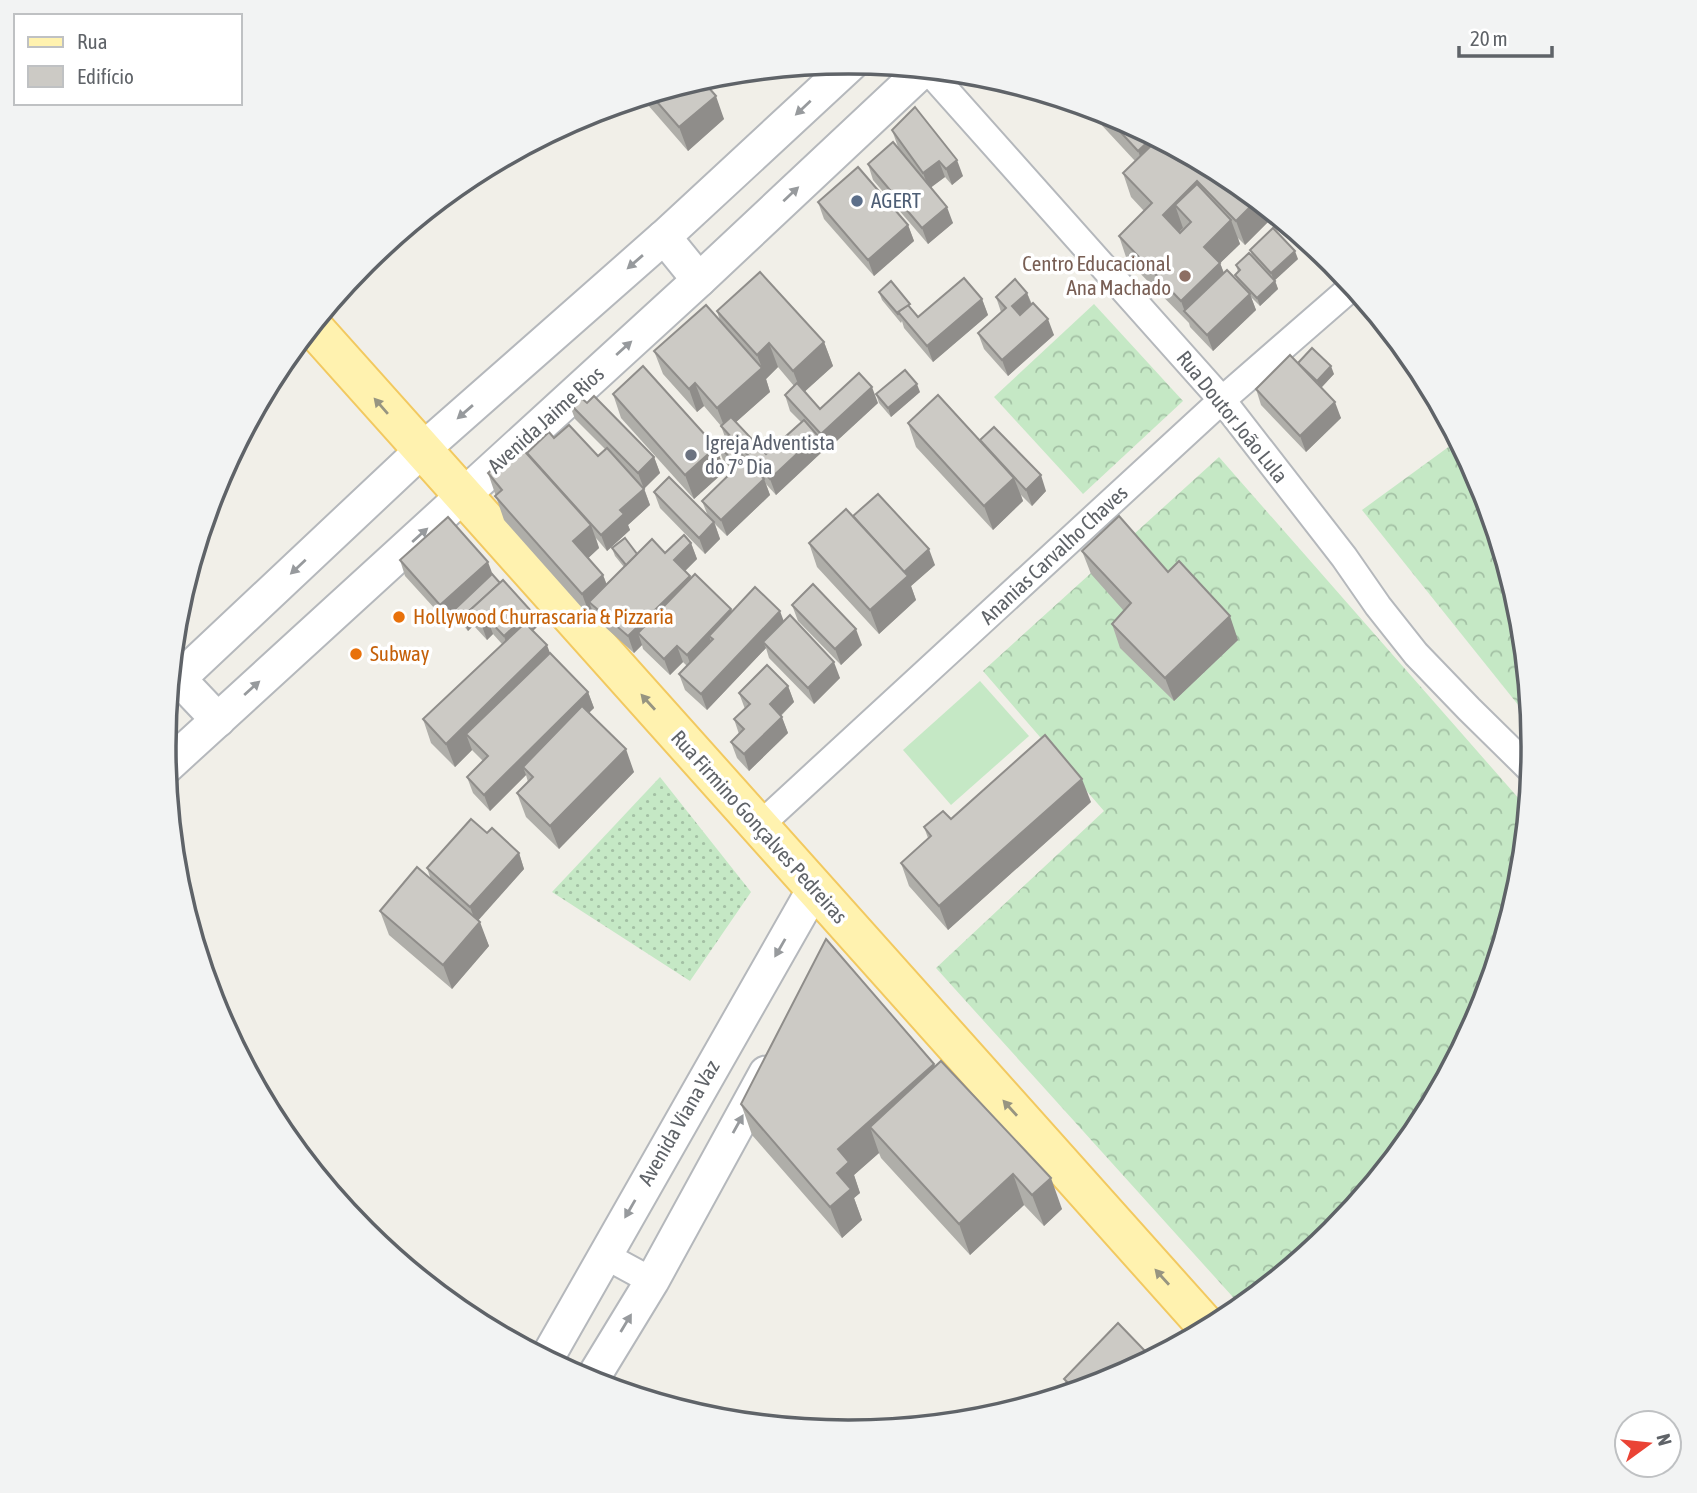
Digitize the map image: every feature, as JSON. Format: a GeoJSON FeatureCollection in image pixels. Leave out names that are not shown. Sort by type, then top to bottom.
{"type":"FeatureCollection","features":[{"type":"Feature","properties":{"kind":"main road","name":"Rua Firmino Gonçalves Pedreiras"},"geometry":{"type":"LineString","coordinates":[[318,333],[814,889],[840,939],[1200,1320]]}},
{"type":"Feature","properties":{"kind":"street"},"geometry":{"type":"LineString","coordinates":[[179,678],[421,450],[664,237],[840,74]]}},
{"type":"Feature","properties":{"kind":"street","name":"Avenida Jaime Rios"},"geometry":{"type":"LineString","coordinates":[[176,758],[699,280],[916,77]]}},
{"type":"Feature","properties":{"kind":"street","name":"Rua Doutor João Lula"},"geometry":{"type":"LineString","coordinates":[[934,79],[1222,400],[1416,654],[1521,760]]}},
{"type":"Feature","properties":{"kind":"street"},"geometry":{"type":"LineString","coordinates":[[664,237],[699,280]]}},
{"type":"Feature","properties":{"kind":"street","name":"Ananias Carvalho Chaves"},"geometry":{"type":"LineString","coordinates":[[758,827],[1222,400],[1345,293]]}},
{"type":"Feature","properties":{"kind":"street"},"geometry":{"type":"LineString","coordinates":[[178,687],[218,720]]}},
{"type":"Feature","properties":{"kind":"street","name":"Avenida Viana Vaz"},"geometry":{"type":"LineString","coordinates":[[552,1350],[814,889]]}},
{"type":"Feature","properties":{"kind":"street"},"geometry":{"type":"LineString","coordinates":[[597,1370],[652,1281],[779,1049]]}},
{"type":"Feature","properties":{"kind":"street"},"geometry":{"type":"LineString","coordinates":[[604,1255],[652,1281]]}},
{"type":"Feature","properties":{"kind":"green space"},"geometry":{"type":"Polygon","coordinates":[[[1094,304],[1183,401],[1083,494],[994,397],[1094,304]]]}},
{"type":"Feature","properties":{"kind":"green space"},"geometry":{"type":"Polygon","coordinates":[[[1450,446],[1486,530],[1499,572],[1516,659],[1520,707],[1362,510],[1450,446]]]}},
{"type":"Feature","properties":{"kind":"green space"},"geometry":{"type":"Polygon","coordinates":[[[1219,457],[1519,799],[1509,878],[1486,963],[1452,1044],[1431,1083],[1408,1120],[1354,1190],[1292,1252],[1234,1298],[936,968],[1104,811],[983,671],[1219,457]]]}},
{"type":"Feature","properties":{"kind":"green space"},"geometry":{"type":"Polygon","coordinates":[[[980,681],[1029,736],[951,805],[903,750],[980,681]]]}},
{"type":"Feature","properties":{"kind":"green space"},"geometry":{"type":"Polygon","coordinates":[[[660,777],[751,892],[690,981],[552,892],[660,777]]]}},
{"type":"Feature","properties":{"kind":"building"},"geometry":{"type":"Polygon","coordinates":[[[709,88],[716,96],[679,127],[657,101],[709,88]]]}},
{"type":"Feature","properties":{"kind":"building"},"geometry":{"type":"Polygon","coordinates":[[[915,107],[957,160],[946,169],[939,161],[923,173],[892,130],[915,107]]]}},
{"type":"Feature","properties":{"kind":"building"},"geometry":{"type":"Polygon","coordinates":[[[1120,131],[1146,143],[1138,151],[1120,131]]]}},
{"type":"Feature","properties":{"kind":"building"},"geometry":{"type":"Polygon","coordinates":[[[893,142],[947,207],[922,228],[868,164],[893,142]]]}},
{"type":"Feature","properties":{"kind":"building"},"geometry":{"type":"Polygon","coordinates":[[[1151,146],[1185,164],[1250,207],[1236,221],[1197,181],[1163,215],[1180,233],[1191,222],[1175,205],[1197,184],[1231,220],[1204,247],[1220,263],[1181,301],[1119,236],[1152,203],[1123,173],[1151,146]]]}},
{"type":"Feature","properties":{"kind":"building"},"geometry":{"type":"Polygon","coordinates":[[[858,167],[908,225],[868,260],[818,202],[858,167]]]}},
{"type":"Feature","properties":{"kind":"building"},"geometry":{"type":"Polygon","coordinates":[[[1273,228],[1295,251],[1271,273],[1250,250],[1273,228]]]}},
{"type":"Feature","properties":{"kind":"building"},"geometry":{"type":"Polygon","coordinates":[[[1249,253],[1275,281],[1257,298],[1235,275],[1240,270],[1236,265],[1249,253]]]}},
{"type":"Feature","properties":{"kind":"building"},"geometry":{"type":"Polygon","coordinates":[[[1227,270],[1250,294],[1207,335],[1184,311],[1227,270]]]}},
{"type":"Feature","properties":{"kind":"building"},"geometry":{"type":"Polygon","coordinates":[[[760,272],[824,342],[793,371],[769,343],[757,355],[717,311],[760,272]]]}},
{"type":"Feature","properties":{"kind":"building"},"geometry":{"type":"Polygon","coordinates":[[[964,278],[982,299],[927,346],[898,312],[908,305],[918,317],[964,278]]]}},
{"type":"Feature","properties":{"kind":"building"},"geometry":{"type":"Polygon","coordinates":[[[1015,279],[1027,293],[1012,306],[1020,315],[1033,303],[1048,319],[1002,360],[978,333],[1006,308],[996,297],[1015,279]]]}},
{"type":"Feature","properties":{"kind":"building"},"geometry":{"type":"Polygon","coordinates":[[[891,281],[910,304],[898,314],[879,292],[891,281]]]}},
{"type":"Feature","properties":{"kind":"building"},"geometry":{"type":"Polygon","coordinates":[[[706,305],[762,368],[717,408],[695,383],[689,389],[654,351],[706,305]]]}},
{"type":"Feature","properties":{"kind":"building"},"geometry":{"type":"Polygon","coordinates":[[[1312,348],[1331,366],[1317,381],[1298,363],[1312,348]]]}},
{"type":"Feature","properties":{"kind":"building"},"geometry":{"type":"Polygon","coordinates":[[[1290,355],[1335,402],[1300,436],[1256,389],[1290,355]]]}},
{"type":"Feature","properties":{"kind":"building"},"geometry":{"type":"Polygon","coordinates":[[[643,366],[716,447],[685,475],[613,394],[643,366]]]}},
{"type":"Feature","properties":{"kind":"building"},"geometry":{"type":"Polygon","coordinates":[[[905,370],[917,384],[888,408],[876,394],[905,370]]]}},
{"type":"Feature","properties":{"kind":"building"},"geometry":{"type":"Polygon","coordinates":[[[859,373],[872,387],[821,434],[785,395],[797,383],[820,409],[859,373]]]}},
{"type":"Feature","properties":{"kind":"building"},"geometry":{"type":"Polygon","coordinates":[[[578,395],[587,403],[594,396],[654,457],[638,473],[569,403],[578,395]]]}},
{"type":"Feature","properties":{"kind":"building"},"geometry":{"type":"Polygon","coordinates":[[[938,395],[1014,478],[984,506],[908,423],[938,395]]]}},
{"type":"Feature","properties":{"kind":"building"},"geometry":{"type":"Polygon","coordinates":[[[731,417],[766,454],[804,420],[817,435],[770,479],[721,426],[731,417]]]}},
{"type":"Feature","properties":{"kind":"building"},"geometry":{"type":"Polygon","coordinates":[[[569,425],[598,456],[607,448],[644,489],[620,510],[624,514],[601,535],[527,453],[549,432],[554,438],[569,425]]]}},
{"type":"Feature","properties":{"kind":"building"},"geometry":{"type":"Polygon","coordinates":[[[994,427],[1041,475],[1026,490],[980,440],[994,427]]]}},
{"type":"Feature","properties":{"kind":"building"},"geometry":{"type":"Polygon","coordinates":[[[725,437],[764,479],[721,520],[702,501],[738,466],[717,444],[725,437]]]}},
{"type":"Feature","properties":{"kind":"building"},"geometry":{"type":"Polygon","coordinates":[[[519,445],[591,525],[573,541],[603,575],[582,594],[495,496],[502,490],[488,473],[519,445]]]}},
{"type":"Feature","properties":{"kind":"building"},"geometry":{"type":"Polygon","coordinates":[[[669,477],[714,522],[699,538],[654,492],[669,477]]]}},
{"type":"Feature","properties":{"kind":"building"},"geometry":{"type":"Polygon","coordinates":[[[878,494],[929,549],[904,572],[853,516],[878,494]]]}},
{"type":"Feature","properties":{"kind":"building"},"geometry":{"type":"Polygon","coordinates":[[[846,509],[908,576],[870,610],[809,543],[846,509]]]}},
{"type":"Feature","properties":{"kind":"building"},"geometry":{"type":"Polygon","coordinates":[[[1119,516],[1168,572],[1179,561],[1230,616],[1165,678],[1112,624],[1131,603],[1082,551],[1119,516]]]}},
{"type":"Feature","properties":{"kind":"building"},"geometry":{"type":"Polygon","coordinates":[[[448,517],[488,562],[440,605],[400,560],[448,517]]]}},
{"type":"Feature","properties":{"kind":"building"},"geometry":{"type":"Polygon","coordinates":[[[684,535],[691,543],[674,560],[690,576],[628,636],[589,602],[652,539],[665,553],[684,535]]]}},
{"type":"Feature","properties":{"kind":"building"},"geometry":{"type":"Polygon","coordinates":[[[625,538],[637,554],[626,565],[612,548],[625,538]]]}},
{"type":"Feature","properties":{"kind":"building"},"geometry":{"type":"Polygon","coordinates":[[[492,574],[500,583],[469,611],[471,617],[465,623],[454,610],[492,574]]]}},
{"type":"Feature","properties":{"kind":"building"},"geometry":{"type":"Polygon","coordinates":[[[695,574],[731,609],[687,655],[677,646],[664,659],[638,633],[695,574]]]}},
{"type":"Feature","properties":{"kind":"building"},"geometry":{"type":"Polygon","coordinates":[[[503,580],[531,611],[504,636],[487,618],[481,623],[469,611],[503,580]]]}},
{"type":"Feature","properties":{"kind":"building"},"geometry":{"type":"Polygon","coordinates":[[[813,584],[856,629],[835,649],[792,605],[813,584]]]}},
{"type":"Feature","properties":{"kind":"building"},"geometry":{"type":"Polygon","coordinates":[[[755,587],[780,611],[701,694],[679,674],[713,639],[709,636],[755,587]]]}},
{"type":"Feature","properties":{"kind":"building"},"geometry":{"type":"Polygon","coordinates":[[[790,615],[834,662],[808,688],[763,642],[790,615]]]}},
{"type":"Feature","properties":{"kind":"building"},"geometry":{"type":"Polygon","coordinates":[[[525,623],[547,645],[446,744],[423,719],[525,623]]]}},
{"type":"Feature","properties":{"kind":"building"},"geometry":{"type":"Polygon","coordinates":[[[550,653],[588,692],[484,795],[467,777],[488,756],[466,734],[550,653]]]}},
{"type":"Feature","properties":{"kind":"building"},"geometry":{"type":"Polygon","coordinates":[[[767,665],[788,686],[770,704],[782,717],[744,754],[731,742],[744,729],[734,719],[750,704],[739,693],[767,665]]]}},
{"type":"Feature","properties":{"kind":"building"},"geometry":{"type":"Polygon","coordinates":[[[582,706],[626,749],[550,826],[517,793],[533,777],[523,767],[582,706]]]}},
{"type":"Feature","properties":{"kind":"building"},"geometry":{"type":"Polygon","coordinates":[[[1045,735],[1082,779],[939,906],[901,863],[931,836],[924,827],[943,811],[951,819],[1045,735]]]}},
{"type":"Feature","properties":{"kind":"building"},"geometry":{"type":"Polygon","coordinates":[[[471,819],[487,833],[492,828],[519,853],[470,907],[427,868],[471,819]]]}},
{"type":"Feature","properties":{"kind":"building"},"geometry":{"type":"Polygon","coordinates":[[[417,867],[480,922],[443,965],[380,911],[417,867]]]}},
{"type":"Feature","properties":{"kind":"building"},"geometry":{"type":"Polygon","coordinates":[[[826,939],[934,1064],[838,1149],[849,1162],[837,1173],[851,1189],[830,1207],[741,1104],[826,939]]]}},
{"type":"Feature","properties":{"kind":"building"},"geometry":{"type":"Polygon","coordinates":[[[941,1061],[1051,1178],[1032,1195],[1013,1174],[959,1224],[870,1127],[941,1061]]]}},
{"type":"Feature","properties":{"kind":"building"},"geometry":{"type":"Polygon","coordinates":[[[1118,1323],[1145,1351],[1068,1383],[1064,1379],[1118,1323]]]}},
{"type":"Feature","properties":{"kind":"place","name":"AGERT"},"geometry":{"type":"Point","coordinates":[857,201]}},
{"type":"Feature","properties":{"kind":"place","name":"Centro Educacional Ana Machado"},"geometry":{"type":"Point","coordinates":[1185,276]}},
{"type":"Feature","properties":{"kind":"place","name":"Igreja Adventista do 7º Dia"},"geometry":{"type":"Point","coordinates":[691,455]}},
{"type":"Feature","properties":{"kind":"place","name":"Hollywood Churrascaria & Pizzaria"},"geometry":{"type":"Point","coordinates":[399,617]}},
{"type":"Feature","properties":{"kind":"place","name":"Subway"},"geometry":{"type":"Point","coordinates":[356,654]}}]}
